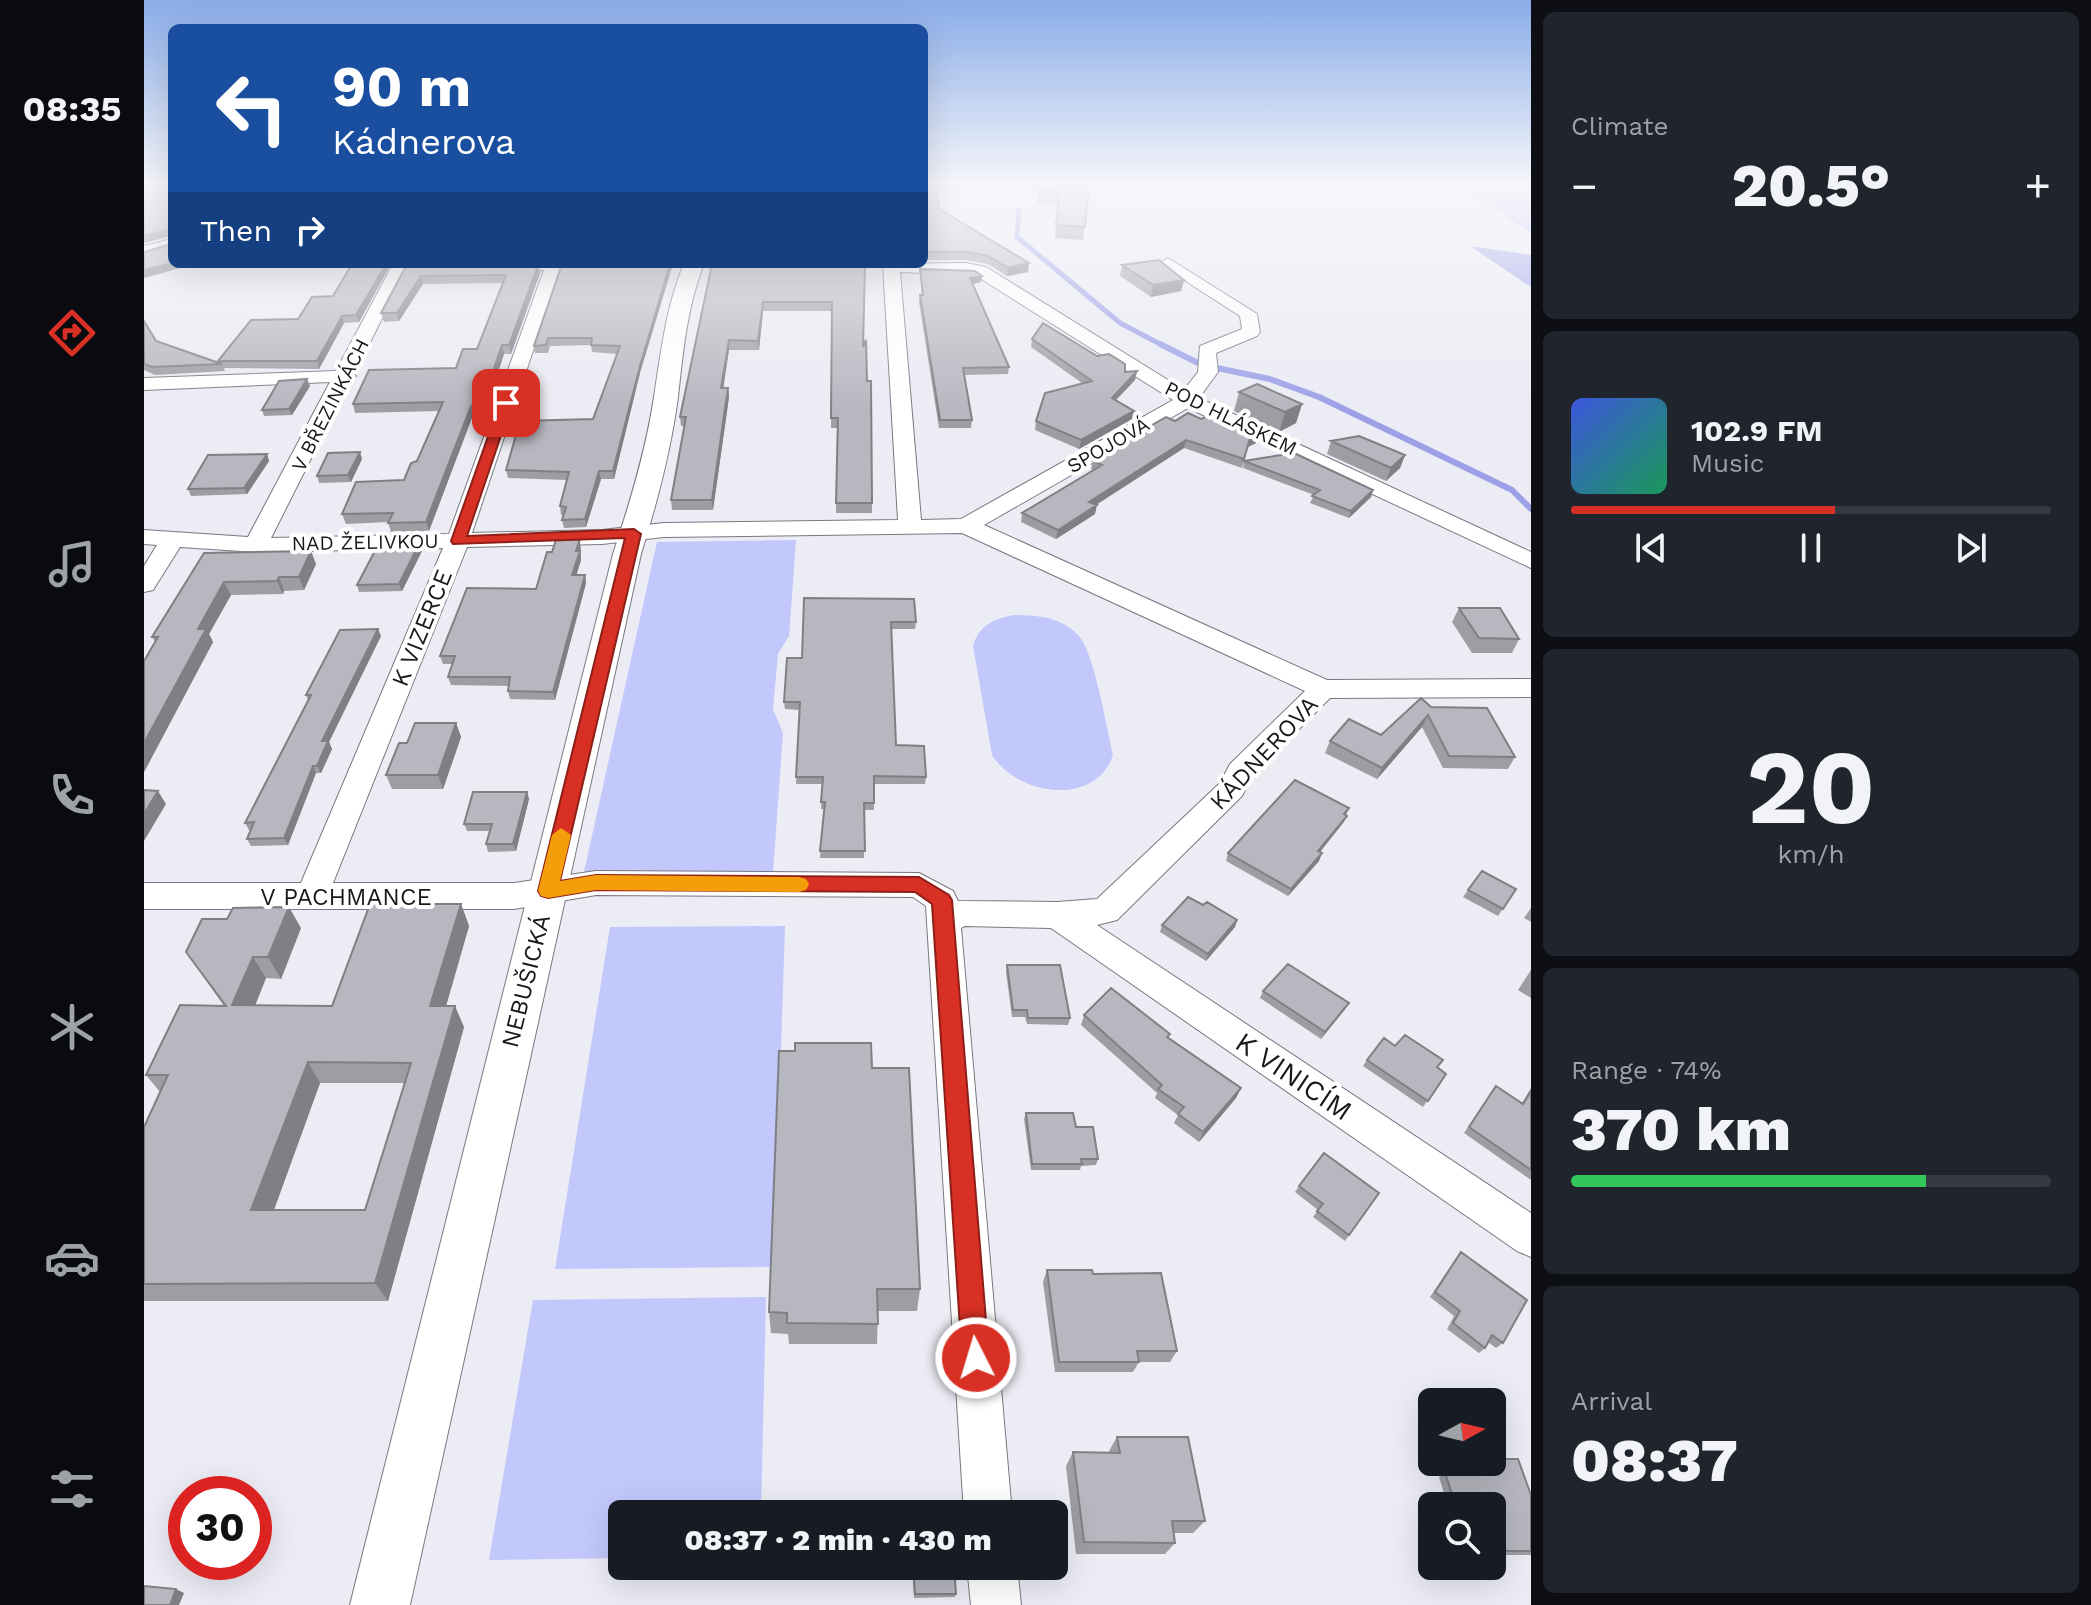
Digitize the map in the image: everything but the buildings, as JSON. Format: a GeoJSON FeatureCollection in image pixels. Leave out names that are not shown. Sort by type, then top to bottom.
{"type":"FeatureCollection","features":[{"type":"Feature","properties":{"kind":"street","name":"SPOJOVÁ"},"geometry":{"type":"LineString","coordinates":[[966,526],[1187,400],[1208,372],[1207,350],[1251,332],[1248,314],[1168,263]]}},
{"type":"Feature","properties":{"kind":"street","name":"POD HLÁSKEM"},"geometry":{"type":"LineString","coordinates":[[928,267],[980,271],[1187,400],[1531,561]]}},
{"type":"Feature","properties":{"kind":"street","name":"V BŘEZINKÁCH"},"geometry":{"type":"LineString","coordinates":[[256,545],[400,268]]}},
{"type":"Feature","properties":{"kind":"street","name":"K VIZERCE"},"geometry":{"type":"LineString","coordinates":[[311,898],[458,541],[553,268]]}},
{"type":"Feature","properties":{"kind":"street","name":"NEBUŠICKÁ"},"geometry":{"type":"LineString","coordinates":[[380,1605],[666,398],[669,360],[686,283],[692,268]]}},
{"type":"Feature","properties":{"kind":"street"},"geometry":{"type":"LineString","coordinates":[[892,268],[910,527]]}},
{"type":"Feature","properties":{"kind":"street"},"geometry":{"type":"LineString","coordinates":[[144,384],[346,376]]}},
{"type":"Feature","properties":{"kind":"street","name":"KÁDNEROVA"},"geometry":{"type":"LineString","coordinates":[[634,534],[664,530],[966,526],[1323,689],[1240,771],[1232,789],[1111,907],[1097,914],[961,913],[942,922]]}},
{"type":"Feature","properties":{"kind":"street","name":"NAD ŽELIVKOU"},"geometry":{"type":"LineString","coordinates":[[144,537],[256,545],[634,534]]}},
{"type":"Feature","properties":{"kind":"street"},"geometry":{"type":"LineString","coordinates":[[144,585],[172,540]]}},
{"type":"Feature","properties":{"kind":"street"},"geometry":{"type":"LineString","coordinates":[[1323,689],[1531,688]]}},
{"type":"Feature","properties":{"kind":"street"},"geometry":{"type":"LineString","coordinates":[[548,891],[596,883],[919,885],[942,900],[987,1500]]}},
{"type":"Feature","properties":{"kind":"street","name":"V PACHMANCE"},"geometry":{"type":"LineString","coordinates":[[144,896],[514,896],[548,891]]}},
{"type":"Feature","properties":{"kind":"street","name":"K VINICÍM"},"geometry":{"type":"LineString","coordinates":[[1057,915],[1531,1237]]}},
{"type":"Feature","properties":{"kind":"street"},"geometry":{"type":"LineString","coordinates":[[993,1580],[996,1605]]}},
{"type":"Feature","properties":{"kind":"shaded area"},"geometry":{"type":"Polygon","coordinates":[[[1488,258],[1531,258],[1531,287],[1488,258]]]}},
{"type":"Feature","properties":{"kind":"shaded area"},"geometry":{"type":"Polygon","coordinates":[[[796,540],[789,636],[778,654],[773,709],[783,733],[773,872],[584,872],[657,542],[796,540]]]}},
{"type":"Feature","properties":{"kind":"shaded area"},"geometry":{"type":"Polygon","coordinates":[[[1014,615],[1057,621],[1072,629],[1084,644],[1095,673],[1113,755],[1104,772],[1090,783],[1073,789],[1037,787],[1004,769],[992,755],[973,646],[988,624],[1014,615]]]}},
{"type":"Feature","properties":{"kind":"shaded area"},"geometry":{"type":"Polygon","coordinates":[[[785,926],[774,1267],[555,1269],[610,927],[785,926]]]}},
{"type":"Feature","properties":{"kind":"shaded area"},"geometry":{"type":"Polygon","coordinates":[[[766,1297],[761,1500],[608,1500],[608,1558],[489,1560],[533,1300],[766,1297]]]}},
{"type":"Feature","properties":{"kind":"waterway"},"geometry":{"type":"LineString","coordinates":[[1042,258],[1120,323],[1164,346]]}},
{"type":"Feature","properties":{"kind":"waterway"},"geometry":{"type":"LineString","coordinates":[[1160,344],[1164,346]]}},
{"type":"Feature","properties":{"kind":"waterway"},"geometry":{"type":"LineString","coordinates":[[1164,346],[1200,364]]}},
{"type":"Feature","properties":{"kind":"waterway"},"geometry":{"type":"LineString","coordinates":[[1217,368],[1270,379],[1319,397],[1512,490],[1531,509]]}},
{"type":"Feature","properties":{"kind":"slow traffic"},"geometry":{"type":"LineString","coordinates":[[561,835],[548,891],[596,883],[799,884]]}},
{"type":"Feature","properties":{"kind":"route"},"geometry":{"type":"LineString","coordinates":[[506,403],[458,541],[634,534],[548,891],[596,883],[919,885],[942,900],[976,1358]]}}]}
